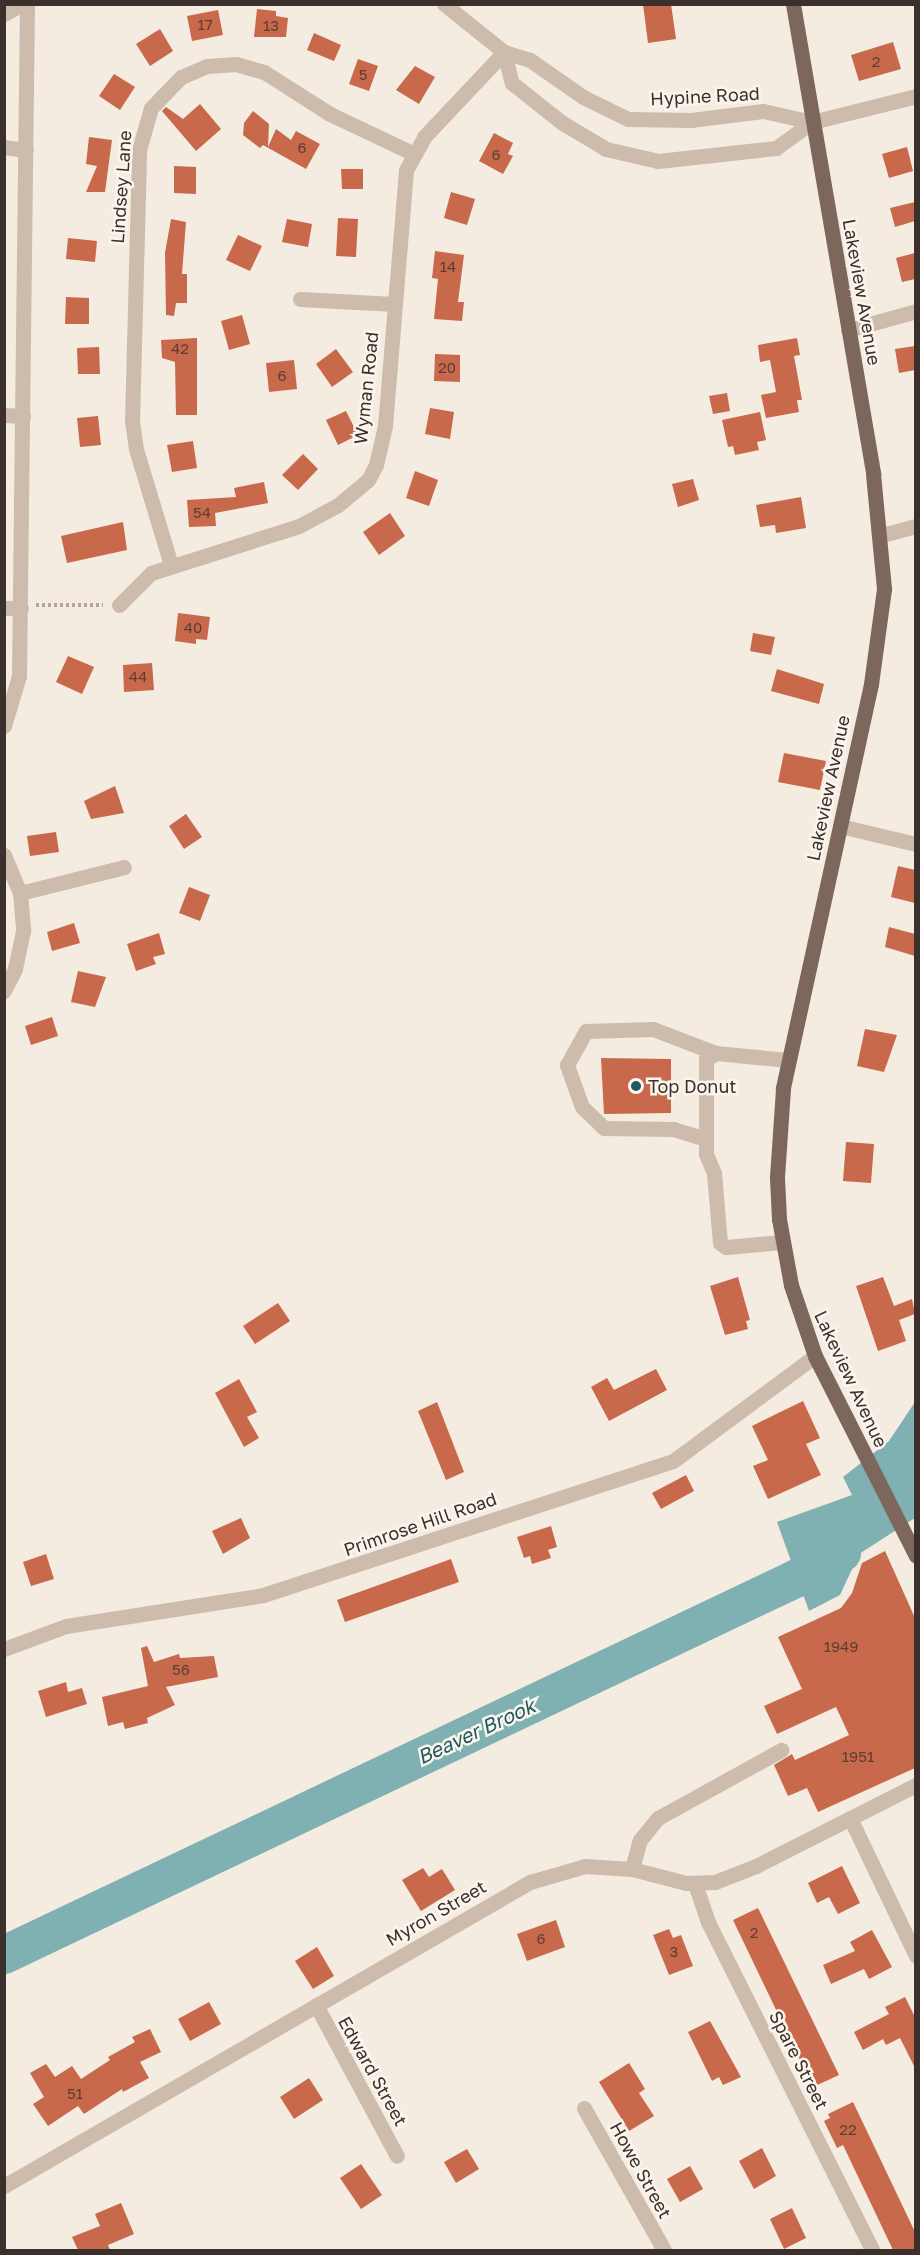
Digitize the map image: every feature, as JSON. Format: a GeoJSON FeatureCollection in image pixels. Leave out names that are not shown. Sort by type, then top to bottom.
{"type":"FeatureCollection","features":[{"type":"Feature","properties":{"kind":"main road","name":"Lakeview Avenue"},"geometry":{"type":"LineString","coordinates":[[793,4],[882,535],[884,589],[877,650],[788,1060],[778,1151],[782,1242],[791,1285],[815,1356],[912,1549]]}},
{"type":"Feature","properties":{"kind":"street"},"geometry":{"type":"LineString","coordinates":[[4,14],[22,4]]}},
{"type":"Feature","properties":{"kind":"street"},"geometry":{"type":"LineString","coordinates":[[4,726],[19,676],[28,607],[23,416],[27,4]]}},
{"type":"Feature","properties":{"kind":"street","name":"Hypine Road"},"geometry":{"type":"LineString","coordinates":[[444,4],[504,51],[530,60],[583,97],[628,119],[691,120],[763,111],[812,122]]}},
{"type":"Feature","properties":{"kind":"street"},"geometry":{"type":"LineString","coordinates":[[504,51],[512,82],[561,122],[606,149],[658,161],[715,157],[776,148],[812,122],[915,96]]}},
{"type":"Feature","properties":{"kind":"street","name":"Wyman Road"},"geometry":{"type":"LineString","coordinates":[[119,605],[144,578],[171,565],[320,516],[368,480],[382,448],[403,188],[412,153],[504,51]]}},
{"type":"Feature","properties":{"kind":"street","name":"Lindsey Lane"},"geometry":{"type":"LineString","coordinates":[[171,565],[136,449],[132,408],[139,150],[151,108],[169,86],[194,70],[236,64],[264,72],[330,114],[412,153]]}},
{"type":"Feature","properties":{"kind":"street"},"geometry":{"type":"LineString","coordinates":[[4,147],[26,150]]}},
{"type":"Feature","properties":{"kind":"street"},"geometry":{"type":"LineString","coordinates":[[300,299],[394,304]]}},
{"type":"Feature","properties":{"kind":"street"},"geometry":{"type":"LineString","coordinates":[[848,330],[915,311]]}},
{"type":"Feature","properties":{"kind":"street"},"geometry":{"type":"LineString","coordinates":[[4,415],[23,416]]}},
{"type":"Feature","properties":{"kind":"street"},"geometry":{"type":"LineString","coordinates":[[882,535],[915,526]]}},
{"type":"Feature","properties":{"kind":"street"},"geometry":{"type":"LineString","coordinates":[[4,608],[28,607]]}},
{"type":"Feature","properties":{"kind":"street"},"geometry":{"type":"LineString","coordinates":[[840,826],[915,844]]}},
{"type":"Feature","properties":{"kind":"street"},"geometry":{"type":"LineString","coordinates":[[4,855],[20,893],[23,931],[20,951],[4,991]]}},
{"type":"Feature","properties":{"kind":"street"},"geometry":{"type":"LineString","coordinates":[[20,893],[124,867]]}},
{"type":"Feature","properties":{"kind":"street"},"geometry":{"type":"LineString","coordinates":[[706,1139],[675,1129],[604,1128],[582,1107],[567,1065],[586,1031],[653,1029],[716,1053],[788,1060]]}},
{"type":"Feature","properties":{"kind":"street"},"geometry":{"type":"LineString","coordinates":[[716,1053],[706,1059],[706,1154],[714,1173],[720,1243],[726,1247],[782,1242]]}},
{"type":"Feature","properties":{"kind":"street","name":"Primrose Hill Road"},"geometry":{"type":"LineString","coordinates":[[4,1649],[66,1626],[264,1595],[673,1461],[815,1356]]}},
{"type":"Feature","properties":{"kind":"street"},"geometry":{"type":"LineString","coordinates":[[632,1869],[640,1840],[658,1818],[781,1750]]}},
{"type":"Feature","properties":{"kind":"street","name":"Myron Street"},"geometry":{"type":"LineString","coordinates":[[4,2186],[530,1882],[585,1866],[632,1869],[695,1884],[735,1875],[915,1785]]}},
{"type":"Feature","properties":{"kind":"street"},"geometry":{"type":"LineString","coordinates":[[850,1818],[915,1956]]}},
{"type":"Feature","properties":{"kind":"street","name":"Spare Street"},"geometry":{"type":"LineString","coordinates":[[695,1884],[708,1922],[872,2250]]}},
{"type":"Feature","properties":{"kind":"street","name":"Edward Street"},"geometry":{"type":"LineString","coordinates":[[316,2006],[397,2156]]}},
{"type":"Feature","properties":{"kind":"street","name":"Howe Street"},"geometry":{"type":"LineString","coordinates":[[584,2108],[664,2250]]}},
{"type":"Feature","properties":{"kind":"path"},"geometry":{"type":"LineString","coordinates":[[28,607],[119,605]]}},
{"type":"Feature","properties":{"kind":"water"},"geometry":{"type":"Polygon","coordinates":[[[915,1402],[915,1518],[859,1554],[840,1595],[809,1611],[777,1522],[852,1495],[843,1477],[889,1441],[915,1402]]]}},
{"type":"Feature","properties":{"kind":"building"},"geometry":{"type":"Polygon","coordinates":[[[643,4],[671,4],[676,39],[648,43],[643,4]]]}},
{"type":"Feature","properties":{"kind":"building"},"geometry":{"type":"Polygon","coordinates":[[[257,9],[276,11],[276,16],[288,18],[286,37],[254,37],[257,9]]]}},
{"type":"Feature","properties":{"kind":"building"},"geometry":{"type":"Polygon","coordinates":[[[218,10],[223,35],[192,41],[187,16],[218,10]]]}},
{"type":"Feature","properties":{"kind":"building"},"geometry":{"type":"Polygon","coordinates":[[[160,29],[173,51],[150,66],[136,44],[160,29]]]}},
{"type":"Feature","properties":{"kind":"building"},"geometry":{"type":"Polygon","coordinates":[[[314,33],[341,45],[334,61],[307,50],[314,33]]]}},
{"type":"Feature","properties":{"kind":"building"},"geometry":{"type":"Polygon","coordinates":[[[893,42],[901,69],[859,81],[851,55],[893,42]]]}},
{"type":"Feature","properties":{"kind":"building"},"geometry":{"type":"Polygon","coordinates":[[[358,59],[378,66],[369,91],[349,84],[358,59]]]}},
{"type":"Feature","properties":{"kind":"building"},"geometry":{"type":"Polygon","coordinates":[[[415,66],[435,77],[419,104],[396,90],[415,66]]]}},
{"type":"Feature","properties":{"kind":"building"},"geometry":{"type":"Polygon","coordinates":[[[114,74],[135,87],[120,110],[99,96],[114,74]]]}},
{"type":"Feature","properties":{"kind":"building"},"geometry":{"type":"Polygon","coordinates":[[[200,104],[221,129],[196,151],[162,111],[166,107],[183,119],[200,104]]]}},
{"type":"Feature","properties":{"kind":"building"},"geometry":{"type":"Polygon","coordinates":[[[253,111],[269,124],[268,147],[276,129],[291,140],[296,131],[320,144],[306,169],[263,145],[260,148],[243,135],[244,123],[253,111]]]}},
{"type":"Feature","properties":{"kind":"building"},"geometry":{"type":"Polygon","coordinates":[[[494,133],[513,143],[508,154],[513,156],[503,174],[479,161],[494,133]]]}},
{"type":"Feature","properties":{"kind":"building"},"geometry":{"type":"Polygon","coordinates":[[[89,137],[112,140],[105,192],[86,192],[97,166],[86,164],[89,137]]]}},
{"type":"Feature","properties":{"kind":"building"},"geometry":{"type":"Polygon","coordinates":[[[907,147],[913,171],[889,178],[882,154],[907,147]]]}},
{"type":"Feature","properties":{"kind":"building"},"geometry":{"type":"Polygon","coordinates":[[[174,166],[196,167],[196,194],[174,193],[174,166]]]}},
{"type":"Feature","properties":{"kind":"building"},"geometry":{"type":"Polygon","coordinates":[[[341,169],[363,169],[363,189],[342,189],[341,169]]]}},
{"type":"Feature","properties":{"kind":"building"},"geometry":{"type":"Polygon","coordinates":[[[451,192],[475,199],[467,225],[444,218],[451,192]]]}},
{"type":"Feature","properties":{"kind":"building"},"geometry":{"type":"Polygon","coordinates":[[[915,202],[915,221],[895,227],[890,208],[915,202]]]}},
{"type":"Feature","properties":{"kind":"building"},"geometry":{"type":"Polygon","coordinates":[[[338,218],[358,219],[356,257],[336,256],[338,218]]]}},
{"type":"Feature","properties":{"kind":"building"},"geometry":{"type":"Polygon","coordinates":[[[171,219],[186,222],[182,274],[187,274],[187,303],[176,303],[174,316],[166,315],[165,253],[171,219]]]}},
{"type":"Feature","properties":{"kind":"building"},"geometry":{"type":"Polygon","coordinates":[[[287,219],[312,224],[308,247],[282,242],[287,219]]]}},
{"type":"Feature","properties":{"kind":"building"},"geometry":{"type":"Polygon","coordinates":[[[238,235],[262,246],[250,271],[226,260],[238,235]]]}},
{"type":"Feature","properties":{"kind":"building"},"geometry":{"type":"Polygon","coordinates":[[[68,238],[97,241],[95,262],[66,259],[68,238]]]}},
{"type":"Feature","properties":{"kind":"building"},"geometry":{"type":"Polygon","coordinates":[[[435,251],[464,255],[458,302],[464,302],[462,321],[434,319],[438,279],[432,278],[435,251]]]}},
{"type":"Feature","properties":{"kind":"building"},"geometry":{"type":"Polygon","coordinates":[[[915,253],[915,279],[902,282],[896,258],[915,253]]]}},
{"type":"Feature","properties":{"kind":"building"},"geometry":{"type":"Polygon","coordinates":[[[66,297],[89,298],[89,324],[65,324],[66,297]]]}},
{"type":"Feature","properties":{"kind":"building"},"geometry":{"type":"Polygon","coordinates":[[[242,315],[250,344],[229,350],[221,321],[242,315]]]}},
{"type":"Feature","properties":{"kind":"building"},"geometry":{"type":"Polygon","coordinates":[[[197,338],[197,415],[176,415],[175,362],[162,358],[161,340],[197,338]]]}},
{"type":"Feature","properties":{"kind":"building"},"geometry":{"type":"Polygon","coordinates":[[[797,338],[800,355],[794,356],[802,400],[797,400],[799,412],[766,418],[761,395],[776,392],[770,360],[760,362],[758,345],[797,338]]]}},
{"type":"Feature","properties":{"kind":"building"},"geometry":{"type":"Polygon","coordinates":[[[915,346],[915,370],[899,373],[895,349],[915,346]]]}},
{"type":"Feature","properties":{"kind":"building"},"geometry":{"type":"Polygon","coordinates":[[[99,347],[100,374],[78,374],[77,348],[99,347]]]}},
{"type":"Feature","properties":{"kind":"building"},"geometry":{"type":"Polygon","coordinates":[[[336,349],[353,372],[332,387],[316,364],[336,349]]]}},
{"type":"Feature","properties":{"kind":"building"},"geometry":{"type":"Polygon","coordinates":[[[435,354],[460,355],[460,382],[434,381],[435,354]]]}},
{"type":"Feature","properties":{"kind":"building"},"geometry":{"type":"Polygon","coordinates":[[[294,360],[297,389],[269,392],[266,363],[294,360]]]}},
{"type":"Feature","properties":{"kind":"building"},"geometry":{"type":"Polygon","coordinates":[[[727,393],[730,411],[713,414],[709,396],[727,393]]]}},
{"type":"Feature","properties":{"kind":"building"},"geometry":{"type":"Polygon","coordinates":[[[430,408],[454,412],[450,439],[425,434],[430,408]]]}},
{"type":"Feature","properties":{"kind":"building"},"geometry":{"type":"Polygon","coordinates":[[[346,411],[358,435],[338,445],[326,420],[346,411]]]}},
{"type":"Feature","properties":{"kind":"building"},"geometry":{"type":"Polygon","coordinates":[[[760,412],[766,440],[757,442],[759,450],[735,455],[733,446],[728,447],[722,420],[760,412]]]}},
{"type":"Feature","properties":{"kind":"building"},"geometry":{"type":"Polygon","coordinates":[[[98,416],[101,445],[80,447],[77,418],[98,416]]]}},
{"type":"Feature","properties":{"kind":"building"},"geometry":{"type":"Polygon","coordinates":[[[193,441],[197,468],[172,472],[167,445],[193,441]]]}},
{"type":"Feature","properties":{"kind":"building"},"geometry":{"type":"Polygon","coordinates":[[[303,454],[318,469],[298,490],[282,475],[303,454]]]}},
{"type":"Feature","properties":{"kind":"building"},"geometry":{"type":"Polygon","coordinates":[[[415,471],[438,480],[429,506],[406,498],[415,471]]]}},
{"type":"Feature","properties":{"kind":"building"},"geometry":{"type":"Polygon","coordinates":[[[693,479],[699,500],[678,507],[672,484],[693,479]]]}},
{"type":"Feature","properties":{"kind":"building"},"geometry":{"type":"Polygon","coordinates":[[[264,482],[268,503],[215,513],[216,526],[189,527],[187,500],[236,497],[234,488],[264,482]]]}},
{"type":"Feature","properties":{"kind":"building"},"geometry":{"type":"Polygon","coordinates":[[[801,497],[806,528],[776,533],[775,525],[760,527],[756,505],[801,497]]]}},
{"type":"Feature","properties":{"kind":"building"},"geometry":{"type":"Polygon","coordinates":[[[390,513],[405,536],[379,555],[363,532],[390,513]]]}},
{"type":"Feature","properties":{"kind":"building"},"geometry":{"type":"Polygon","coordinates":[[[123,522],[127,550],[67,563],[61,536],[123,522]]]}},
{"type":"Feature","properties":{"kind":"building"},"geometry":{"type":"Polygon","coordinates":[[[178,613],[210,617],[207,640],[196,639],[196,644],[175,641],[178,613]]]}},
{"type":"Feature","properties":{"kind":"building"},"geometry":{"type":"Polygon","coordinates":[[[753,633],[775,637],[771,655],[750,651],[753,633]]]}},
{"type":"Feature","properties":{"kind":"building"},"geometry":{"type":"Polygon","coordinates":[[[68,656],[94,667],[82,694],[56,682],[68,656]]]}},
{"type":"Feature","properties":{"kind":"building"},"geometry":{"type":"Polygon","coordinates":[[[152,663],[154,690],[124,692],[123,665],[152,663]]]}},
{"type":"Feature","properties":{"kind":"building"},"geometry":{"type":"Polygon","coordinates":[[[777,669],[824,684],[819,704],[771,691],[777,669]]]}},
{"type":"Feature","properties":{"kind":"building"},"geometry":{"type":"Polygon","coordinates":[[[784,753],[826,761],[820,790],[778,782],[784,753]]]}},
{"type":"Feature","properties":{"kind":"building"},"geometry":{"type":"Polygon","coordinates":[[[115,786],[124,813],[91,819],[84,801],[115,786]]]}},
{"type":"Feature","properties":{"kind":"building"},"geometry":{"type":"Polygon","coordinates":[[[186,814],[202,837],[184,849],[169,826],[186,814]]]}},
{"type":"Feature","properties":{"kind":"building"},"geometry":{"type":"Polygon","coordinates":[[[56,832],[59,852],[30,856],[27,836],[56,832]]]}},
{"type":"Feature","properties":{"kind":"building"},"geometry":{"type":"Polygon","coordinates":[[[898,866],[915,870],[915,903],[891,897],[898,866]]]}},
{"type":"Feature","properties":{"kind":"building"},"geometry":{"type":"Polygon","coordinates":[[[189,887],[210,895],[200,921],[179,913],[189,887]]]}},
{"type":"Feature","properties":{"kind":"building"},"geometry":{"type":"Polygon","coordinates":[[[74,923],[80,943],[52,951],[47,932],[74,923]]]}},
{"type":"Feature","properties":{"kind":"building"},"geometry":{"type":"Polygon","coordinates":[[[889,927],[915,934],[915,956],[885,947],[889,927]]]}},
{"type":"Feature","properties":{"kind":"building"},"geometry":{"type":"Polygon","coordinates":[[[159,933],[165,954],[153,957],[156,964],[136,971],[127,944],[159,933]]]}},
{"type":"Feature","properties":{"kind":"building"},"geometry":{"type":"Polygon","coordinates":[[[78,971],[106,977],[95,1007],[71,1002],[78,971]]]}},
{"type":"Feature","properties":{"kind":"building"},"geometry":{"type":"Polygon","coordinates":[[[52,1017],[58,1036],[31,1045],[25,1026],[52,1017]]]}},
{"type":"Feature","properties":{"kind":"building"},"geometry":{"type":"Polygon","coordinates":[[[865,1029],[897,1035],[884,1072],[857,1066],[865,1029]]]}},
{"type":"Feature","properties":{"kind":"building","name":"Top Donut"},"geometry":{"type":"Polygon","coordinates":[[[601,1058],[671,1059],[671,1113],[604,1114],[601,1058]]]}},
{"type":"Feature","properties":{"kind":"building"},"geometry":{"type":"Polygon","coordinates":[[[846,1142],[874,1144],[871,1183],[843,1181],[846,1142]]]}},
{"type":"Feature","properties":{"kind":"building"},"geometry":{"type":"Polygon","coordinates":[[[738,1277],[750,1320],[746,1321],[748,1329],[725,1335],[710,1286],[738,1277]]]}},
{"type":"Feature","properties":{"kind":"building"},"geometry":{"type":"Polygon","coordinates":[[[883,1277],[894,1306],[912,1299],[915,1314],[899,1320],[906,1341],[878,1351],[856,1286],[883,1277]]]}},
{"type":"Feature","properties":{"kind":"building"},"geometry":{"type":"Polygon","coordinates":[[[278,1303],[290,1321],[255,1344],[243,1326],[278,1303]]]}},
{"type":"Feature","properties":{"kind":"building"},"geometry":{"type":"Polygon","coordinates":[[[656,1369],[667,1390],[609,1421],[591,1387],[607,1378],[614,1390],[656,1369]]]}},
{"type":"Feature","properties":{"kind":"building"},"geometry":{"type":"Polygon","coordinates":[[[239,1379],[257,1412],[247,1417],[259,1438],[244,1447],[215,1393],[239,1379]]]}},
{"type":"Feature","properties":{"kind":"building"},"geometry":{"type":"Polygon","coordinates":[[[803,1401],[820,1438],[806,1444],[821,1475],[768,1499],[753,1466],[768,1460],[752,1426],[803,1401]]]}},
{"type":"Feature","properties":{"kind":"building"},"geometry":{"type":"Polygon","coordinates":[[[437,1402],[464,1472],[446,1480],[418,1411],[437,1402]]]}},
{"type":"Feature","properties":{"kind":"building"},"geometry":{"type":"Polygon","coordinates":[[[686,1475],[694,1491],[661,1509],[652,1493],[686,1475]]]}},
{"type":"Feature","properties":{"kind":"building"},"geometry":{"type":"Polygon","coordinates":[[[241,1518],[250,1538],[223,1554],[212,1531],[241,1518]]]}},
{"type":"Feature","properties":{"kind":"building"},"geometry":{"type":"Polygon","coordinates":[[[551,1526],[557,1547],[548,1550],[551,1558],[532,1564],[530,1556],[524,1558],[517,1537],[551,1526]]]}},
{"type":"Feature","properties":{"kind":"building"},"geometry":{"type":"Polygon","coordinates":[[[885,1551],[915,1618],[915,1768],[818,1812],[807,1788],[788,1796],[774,1765],[792,1754],[795,1760],[849,1735],[836,1707],[777,1734],[764,1706],[802,1689],[778,1637],[841,1608],[852,1593],[862,1563],[885,1551]]]}},
{"type":"Feature","properties":{"kind":"building"},"geometry":{"type":"Polygon","coordinates":[[[46,1554],[54,1579],[31,1586],[23,1562],[46,1554]]]}},
{"type":"Feature","properties":{"kind":"building"},"geometry":{"type":"Polygon","coordinates":[[[451,1559],[459,1582],[345,1622],[337,1600],[451,1559]]]}},
{"type":"Feature","properties":{"kind":"building"},"geometry":{"type":"Polygon","coordinates":[[[147,1646],[154,1662],[179,1654],[180,1658],[214,1656],[218,1677],[166,1687],[175,1705],[147,1718],[148,1723],[125,1729],[123,1722],[108,1726],[102,1697],[148,1686],[141,1648],[147,1646]]]}},
{"type":"Feature","properties":{"kind":"building"},"geometry":{"type":"Polygon","coordinates":[[[66,1682],[68,1692],[82,1688],[87,1704],[46,1717],[38,1691],[66,1682]]]}},
{"type":"Feature","properties":{"kind":"building"},"geometry":{"type":"Polygon","coordinates":[[[842,1866],[860,1903],[838,1914],[829,1897],[817,1903],[808,1883],[842,1866]]]}},
{"type":"Feature","properties":{"kind":"building"},"geometry":{"type":"Polygon","coordinates":[[[423,1868],[429,1877],[442,1869],[455,1890],[421,1911],[402,1880],[423,1868]]]}},
{"type":"Feature","properties":{"kind":"building"},"geometry":{"type":"Polygon","coordinates":[[[758,1908],[839,2075],[813,2087],[733,1920],[758,1908]]]}},
{"type":"Feature","properties":{"kind":"building"},"geometry":{"type":"Polygon","coordinates":[[[556,1920],[565,1947],[527,1961],[517,1934],[556,1920]]]}},
{"type":"Feature","properties":{"kind":"building"},"geometry":{"type":"Polygon","coordinates":[[[669,1929],[673,1938],[681,1935],[693,1966],[669,1975],[653,1935],[669,1929]]]}},
{"type":"Feature","properties":{"kind":"building"},"geometry":{"type":"Polygon","coordinates":[[[872,1930],[892,1967],[869,1979],[864,1969],[831,1984],[823,1965],[855,1951],[850,1942],[872,1930]]]}},
{"type":"Feature","properties":{"kind":"building"},"geometry":{"type":"Polygon","coordinates":[[[317,1947],[334,1976],[313,1989],[295,1961],[317,1947]]]}},
{"type":"Feature","properties":{"kind":"building"},"geometry":{"type":"Polygon","coordinates":[[[905,1997],[915,2017],[915,2068],[900,2038],[886,2045],[883,2039],[863,2050],[854,2032],[889,2014],[885,2007],[905,1997]]]}},
{"type":"Feature","properties":{"kind":"building"},"geometry":{"type":"Polygon","coordinates":[[[209,2002],[221,2024],[190,2041],[178,2019],[209,2002]]]}},
{"type":"Feature","properties":{"kind":"building"},"geometry":{"type":"Polygon","coordinates":[[[710,2021],[741,2077],[723,2085],[719,2077],[712,2081],[688,2032],[710,2021]]]}},
{"type":"Feature","properties":{"kind":"building"},"geometry":{"type":"Polygon","coordinates":[[[150,2029],[161,2052],[140,2062],[149,2078],[123,2092],[122,2089],[84,2114],[78,2106],[48,2126],[33,2104],[44,2097],[30,2073],[46,2064],[55,2077],[72,2066],[81,2079],[110,2060],[108,2057],[135,2042],[132,2037],[150,2029]]]}},
{"type":"Feature","properties":{"kind":"building"},"geometry":{"type":"Polygon","coordinates":[[[629,2063],[645,2089],[639,2093],[654,2116],[629,2131],[599,2082],[629,2063]]]}},
{"type":"Feature","properties":{"kind":"building"},"geometry":{"type":"Polygon","coordinates":[[[309,2078],[323,2100],[294,2119],[280,2097],[309,2078]]]}},
{"type":"Feature","properties":{"kind":"building"},"geometry":{"type":"Polygon","coordinates":[[[853,2102],[915,2232],[915,2250],[893,2250],[843,2145],[837,2148],[824,2121],[830,2118],[828,2114],[853,2102]]]}},
{"type":"Feature","properties":{"kind":"building"},"geometry":{"type":"Polygon","coordinates":[[[762,2148],[776,2176],[754,2189],[739,2161],[762,2148]]]}},
{"type":"Feature","properties":{"kind":"building"},"geometry":{"type":"Polygon","coordinates":[[[467,2149],[479,2169],[456,2183],[444,2162],[467,2149]]]}},
{"type":"Feature","properties":{"kind":"building"},"geometry":{"type":"Polygon","coordinates":[[[361,2164],[382,2195],[361,2209],[340,2178],[361,2164]]]}},
{"type":"Feature","properties":{"kind":"building"},"geometry":{"type":"Polygon","coordinates":[[[690,2166],[703,2189],[680,2202],[667,2179],[690,2166]]]}},
{"type":"Feature","properties":{"kind":"building"},"geometry":{"type":"Polygon","coordinates":[[[121,2203],[134,2234],[108,2245],[110,2250],[78,2250],[72,2237],[100,2226],[95,2214],[121,2203]]]}},
{"type":"Feature","properties":{"kind":"building"},"geometry":{"type":"Polygon","coordinates":[[[792,2208],[806,2238],[784,2249],[770,2219],[792,2208]]]}},
{"type":"Feature","properties":{"kind":"waterway","name":"Beaver Brook"},"geometry":{"type":"LineString","coordinates":[[4,1955],[795,1579],[842,1553]]}},
{"type":"Feature","properties":{"kind":"place","name":"Top Donut"},"geometry":{"type":"Point","coordinates":[636,1086]}}]}
